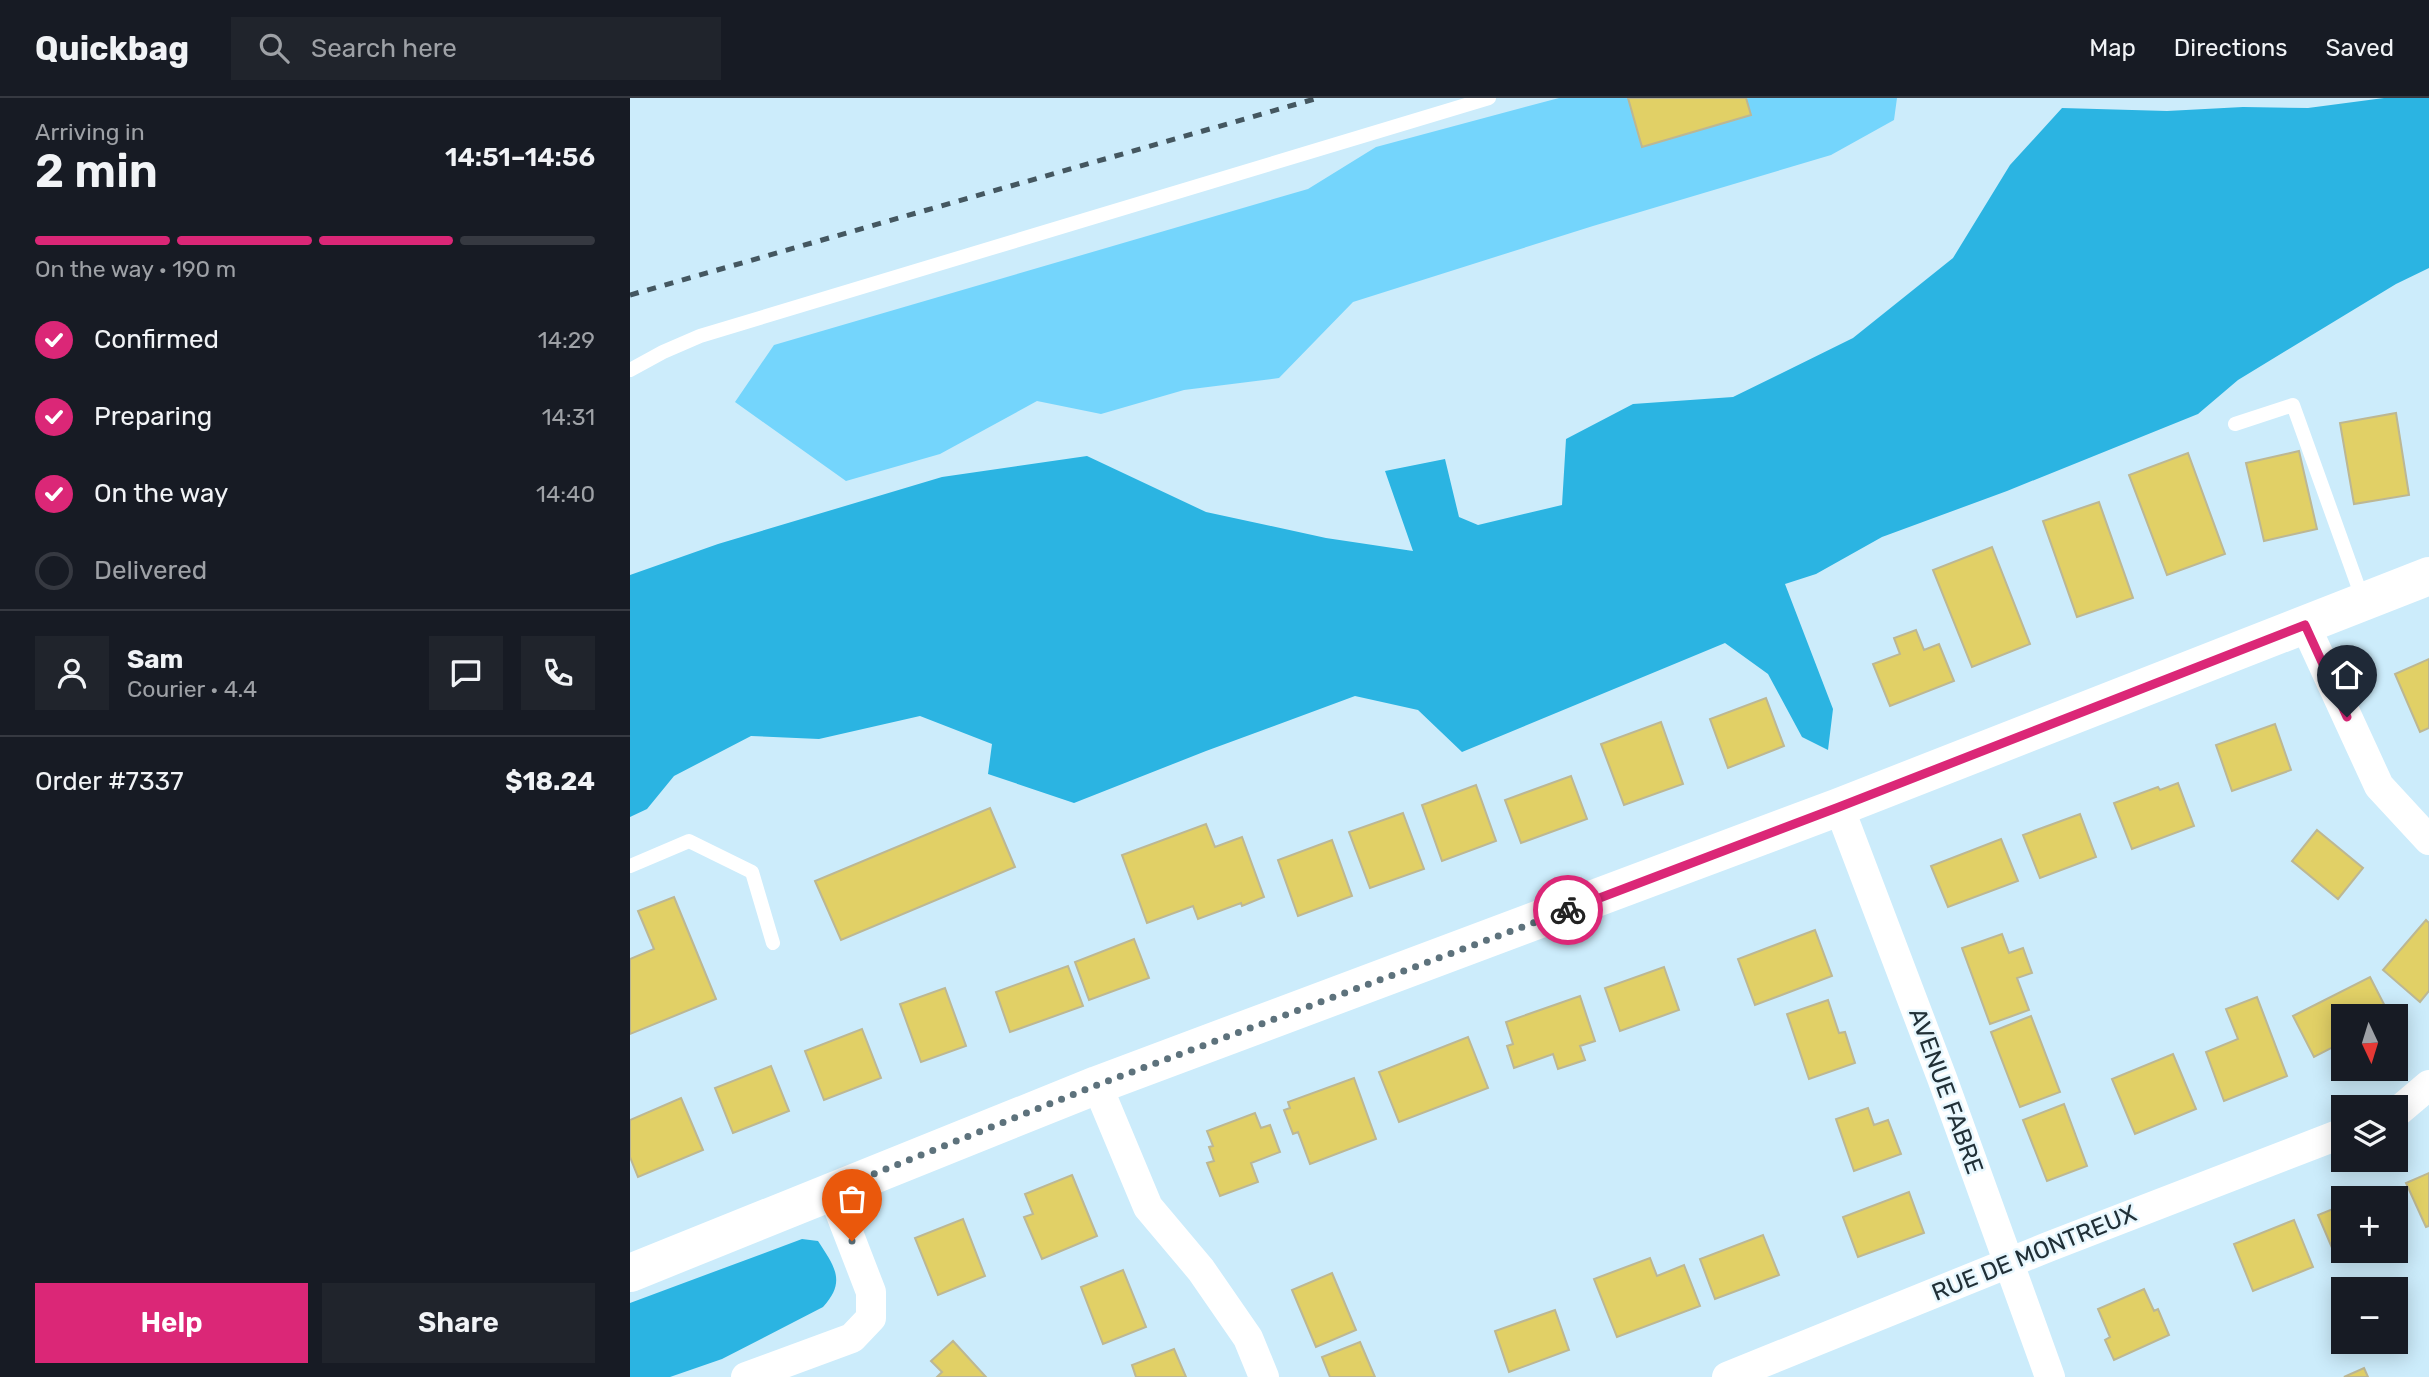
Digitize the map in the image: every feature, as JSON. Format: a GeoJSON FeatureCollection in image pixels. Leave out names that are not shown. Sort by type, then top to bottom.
{"type":"FeatureCollection","features":[{"type":"Feature","properties":{"kind":"street"},"geometry":{"type":"LineString","coordinates":[[630,1273],[1097,1085],[1839,807],[2429,576]]}},
{"type":"Feature","properties":{"kind":"street"},"geometry":{"type":"LineString","coordinates":[[2305,625],[2379,786],[2429,840]]}},
{"type":"Feature","properties":{"kind":"street","name":"AVENUE FABRE"},"geometry":{"type":"LineString","coordinates":[[1839,807],[1942,1078],[2050,1377]]}},
{"type":"Feature","properties":{"kind":"street"},"geometry":{"type":"LineString","coordinates":[[1097,1085],[1148,1207],[1201,1270],[1248,1338],[1264,1377]]}},
{"type":"Feature","properties":{"kind":"street"},"geometry":{"type":"LineString","coordinates":[[2408,1103],[2429,1085]]}},
{"type":"Feature","properties":{"kind":"street","name":"RUE DE MONTREUX"},"geometry":{"type":"LineString","coordinates":[[1727,1377],[2009,1263],[2331,1138]]}},
{"type":"Feature","properties":{"kind":"street"},"geometry":{"type":"LineString","coordinates":[[746,1377],[852,1338],[871,1318],[872,1292],[831,1191]]}},
{"type":"Feature","properties":{"kind":"lane"},"geometry":{"type":"LineString","coordinates":[[630,370],[700,336],[1489,98]]}},
{"type":"Feature","properties":{"kind":"lane"},"geometry":{"type":"LineString","coordinates":[[2235,424],[2293,405],[2364,601]]}},
{"type":"Feature","properties":{"kind":"lane"},"geometry":{"type":"LineString","coordinates":[[630,866],[689,841],[752,872],[773,943]]}},
{"type":"Feature","properties":{"kind":"shaded area"},"geometry":{"type":"Polygon","coordinates":[[[1559,98],[1897,98],[1894,120],[1831,155],[1353,302],[1279,378],[1184,390],[1101,414],[1037,401],[940,454],[846,481],[735,402],[774,345],[1308,189],[1376,147],[1559,98]]]}},
{"type":"Feature","properties":{"kind":"shaded area"},"geometry":{"type":"Polygon","coordinates":[[[2384,98],[2429,98],[2429,268],[2396,284],[2238,380],[2198,414],[2007,491],[1882,537],[1816,574],[1785,584],[1833,709],[1828,750],[1802,737],[1768,674],[1725,643],[1462,752],[1418,710],[1355,696],[1074,803],[988,774],[992,744],[920,716],[819,739],[751,736],[674,776],[647,809],[630,817],[630,575],[718,544],[942,477],[1087,456],[1206,512],[1326,538],[1413,551],[1385,471],[1445,459],[1459,517],[1478,525],[1562,505],[1566,439],[1633,404],[1733,397],[1853,338],[1953,258],[2010,165],[2062,108],[2167,111],[2243,107],[2308,108],[2384,98]]]}},
{"type":"Feature","properties":{"kind":"shaded area"},"geometry":{"type":"Polygon","coordinates":[[[802,1239],[818,1241],[836,1274],[835,1289],[823,1307],[722,1359],[670,1377],[630,1377],[630,1303],[802,1239]]]}},
{"type":"Feature","properties":{"kind":"building"},"geometry":{"type":"Polygon","coordinates":[[[1628,98],[1746,98],[1751,115],[1642,147],[1628,98]]]}},
{"type":"Feature","properties":{"kind":"building"},"geometry":{"type":"Polygon","coordinates":[[[2396,413],[2409,495],[2354,504],[2340,423],[2396,413]]]}},
{"type":"Feature","properties":{"kind":"building"},"geometry":{"type":"Polygon","coordinates":[[[2299,451],[2317,529],[2264,541],[2246,463],[2299,451]]]}},
{"type":"Feature","properties":{"kind":"building"},"geometry":{"type":"Polygon","coordinates":[[[2188,453],[2225,554],[2167,575],[2129,475],[2188,453]]]}},
{"type":"Feature","properties":{"kind":"building"},"geometry":{"type":"Polygon","coordinates":[[[2099,502],[2133,598],[2077,617],[2043,521],[2099,502]]]}},
{"type":"Feature","properties":{"kind":"building"},"geometry":{"type":"Polygon","coordinates":[[[1992,547],[2030,644],[1972,667],[1933,570],[1992,547]]]}},
{"type":"Feature","properties":{"kind":"building"},"geometry":{"type":"Polygon","coordinates":[[[1916,630],[1924,650],[1939,644],[1954,681],[1890,706],[1873,664],[1900,654],[1894,638],[1916,630]]]}},
{"type":"Feature","properties":{"kind":"building"},"geometry":{"type":"Polygon","coordinates":[[[2429,659],[2429,728],[2420,732],[2395,674],[2429,659]]]}},
{"type":"Feature","properties":{"kind":"building"},"geometry":{"type":"Polygon","coordinates":[[[1766,698],[1784,746],[1728,768],[1710,719],[1766,698]]]}},
{"type":"Feature","properties":{"kind":"building"},"geometry":{"type":"Polygon","coordinates":[[[1661,722],[1683,784],[1624,805],[1601,744],[1661,722]]]}},
{"type":"Feature","properties":{"kind":"building"},"geometry":{"type":"Polygon","coordinates":[[[2275,724],[2291,770],[2232,791],[2216,745],[2275,724]]]}},
{"type":"Feature","properties":{"kind":"building"},"geometry":{"type":"Polygon","coordinates":[[[1571,776],[1587,819],[1521,843],[1505,800],[1571,776]]]}},
{"type":"Feature","properties":{"kind":"building"},"geometry":{"type":"Polygon","coordinates":[[[2178,783],[2194,826],[2132,849],[2114,803],[2158,787],[2160,790],[2178,783]]]}},
{"type":"Feature","properties":{"kind":"building"},"geometry":{"type":"Polygon","coordinates":[[[1476,785],[1496,841],[1442,861],[1422,805],[1476,785]]]}},
{"type":"Feature","properties":{"kind":"building"},"geometry":{"type":"Polygon","coordinates":[[[990,808],[1015,867],[841,940],[815,881],[990,808]]]}},
{"type":"Feature","properties":{"kind":"building"},"geometry":{"type":"Polygon","coordinates":[[[1403,813],[1424,869],[1370,888],[1349,832],[1403,813]]]}},
{"type":"Feature","properties":{"kind":"building"},"geometry":{"type":"Polygon","coordinates":[[[2080,814],[2096,857],[2040,878],[2023,835],[2080,814]]]}},
{"type":"Feature","properties":{"kind":"building"},"geometry":{"type":"Polygon","coordinates":[[[1206,824],[1215,847],[1242,837],[1264,897],[1198,919],[1193,906],[1147,923],[1122,855],[1206,824]]]}},
{"type":"Feature","properties":{"kind":"building"},"geometry":{"type":"Polygon","coordinates":[[[2317,830],[2363,868],[2338,899],[2292,861],[2317,830]]]}},
{"type":"Feature","properties":{"kind":"building"},"geometry":{"type":"Polygon","coordinates":[[[2001,839],[2018,881],[1948,907],[1931,866],[2001,839]]]}},
{"type":"Feature","properties":{"kind":"building"},"geometry":{"type":"Polygon","coordinates":[[[1332,840],[1352,896],[1298,916],[1278,860],[1332,840]]]}},
{"type":"Feature","properties":{"kind":"building"},"geometry":{"type":"Polygon","coordinates":[[[674,897],[716,999],[630,1034],[630,959],[654,949],[638,911],[674,897]]]}},
{"type":"Feature","properties":{"kind":"building"},"geometry":{"type":"Polygon","coordinates":[[[2426,920],[2429,923],[2429,991],[2420,1002],[2383,970],[2426,920]]]}},
{"type":"Feature","properties":{"kind":"building"},"geometry":{"type":"Polygon","coordinates":[[[1815,930],[1832,976],[1755,1005],[1738,959],[1815,930]]]}},
{"type":"Feature","properties":{"kind":"building"},"geometry":{"type":"Polygon","coordinates":[[[2002,934],[2009,953],[2023,948],[2032,973],[2017,978],[2029,1010],[1990,1024],[1962,948],[2002,934]]]}},
{"type":"Feature","properties":{"kind":"building"},"geometry":{"type":"Polygon","coordinates":[[[1134,939],[1149,978],[1089,1000],[1075,962],[1134,939]]]}},
{"type":"Feature","properties":{"kind":"building"},"geometry":{"type":"Polygon","coordinates":[[[1068,966],[1083,1006],[1010,1032],[996,992],[1068,966]]]}},
{"type":"Feature","properties":{"kind":"building"},"geometry":{"type":"Polygon","coordinates":[[[1664,967],[1679,1010],[1620,1031],[1605,988],[1664,967]]]}},
{"type":"Feature","properties":{"kind":"building"},"geometry":{"type":"Polygon","coordinates":[[[2370,977],[2384,1004],[2331,1004],[2331,1048],[2314,1057],[2293,1016],[2370,977]]]}},
{"type":"Feature","properties":{"kind":"building"},"geometry":{"type":"Polygon","coordinates":[[[945,988],[966,1046],[921,1062],[900,1004],[945,988]]]}},
{"type":"Feature","properties":{"kind":"building"},"geometry":{"type":"Polygon","coordinates":[[[1580,996],[1595,1041],[1580,1046],[1585,1060],[1558,1069],[1553,1054],[1514,1068],[1507,1046],[1513,1044],[1506,1022],[1580,996]]]}},
{"type":"Feature","properties":{"kind":"building"},"geometry":{"type":"Polygon","coordinates":[[[2257,997],[2287,1076],[2224,1101],[2206,1052],[2238,1039],[2226,1009],[2257,997]]]}},
{"type":"Feature","properties":{"kind":"building"},"geometry":{"type":"Polygon","coordinates":[[[1828,1000],[1839,1033],[1845,1032],[1855,1063],[1809,1079],[1787,1014],[1828,1000]]]}},
{"type":"Feature","properties":{"kind":"building"},"geometry":{"type":"Polygon","coordinates":[[[2031,1016],[2060,1092],[2020,1107],[1991,1032],[2031,1016]]]}},
{"type":"Feature","properties":{"kind":"building"},"geometry":{"type":"Polygon","coordinates":[[[862,1029],[881,1078],[824,1100],[805,1051],[862,1029]]]}},
{"type":"Feature","properties":{"kind":"building"},"geometry":{"type":"Polygon","coordinates":[[[1468,1037],[1488,1088],[1399,1122],[1379,1072],[1468,1037]]]}},
{"type":"Feature","properties":{"kind":"building"},"geometry":{"type":"Polygon","coordinates":[[[2173,1054],[2196,1109],[2135,1134],[2112,1079],[2173,1054]]]}},
{"type":"Feature","properties":{"kind":"building"},"geometry":{"type":"Polygon","coordinates":[[[771,1066],[789,1111],[733,1133],[715,1088],[771,1066]]]}},
{"type":"Feature","properties":{"kind":"building"},"geometry":{"type":"Polygon","coordinates":[[[1354,1078],[1376,1139],[1310,1164],[1298,1132],[1293,1134],[1284,1110],[1290,1108],[1288,1102],[1354,1078]]]}},
{"type":"Feature","properties":{"kind":"building"},"geometry":{"type":"Polygon","coordinates":[[[681,1098],[703,1150],[638,1177],[630,1157],[630,1120],[681,1098]]]}},
{"type":"Feature","properties":{"kind":"building"},"geometry":{"type":"Polygon","coordinates":[[[2064,1104],[2087,1166],[2047,1181],[2023,1120],[2064,1104]]]}},
{"type":"Feature","properties":{"kind":"building"},"geometry":{"type":"Polygon","coordinates":[[[1868,1108],[1874,1125],[1888,1120],[1901,1154],[1854,1171],[1836,1119],[1868,1108]]]}},
{"type":"Feature","properties":{"kind":"building"},"geometry":{"type":"Polygon","coordinates":[[[1255,1113],[1261,1128],[1270,1125],[1280,1152],[1251,1163],[1258,1182],[1220,1196],[1207,1163],[1214,1161],[1209,1147],[1213,1146],[1207,1131],[1255,1113]]]}},
{"type":"Feature","properties":{"kind":"building"},"geometry":{"type":"Polygon","coordinates":[[[2429,1173],[2429,1226],[2426,1227],[2406,1183],[2429,1173]]]}},
{"type":"Feature","properties":{"kind":"building"},"geometry":{"type":"Polygon","coordinates":[[[1072,1175],[1097,1236],[1042,1259],[1024,1217],[1033,1214],[1025,1194],[1072,1175]]]}},
{"type":"Feature","properties":{"kind":"building"},"geometry":{"type":"Polygon","coordinates":[[[1909,1192],[1924,1233],[1858,1257],[1843,1217],[1909,1192]]]}},
{"type":"Feature","properties":{"kind":"building"},"geometry":{"type":"Polygon","coordinates":[[[2331,1210],[2331,1246],[2318,1215],[2331,1210]]]}},
{"type":"Feature","properties":{"kind":"building"},"geometry":{"type":"Polygon","coordinates":[[[963,1219],[985,1276],[938,1295],[915,1238],[963,1219]]]}},
{"type":"Feature","properties":{"kind":"building"},"geometry":{"type":"Polygon","coordinates":[[[2294,1220],[2313,1267],[2253,1291],[2234,1244],[2294,1220]]]}},
{"type":"Feature","properties":{"kind":"building"},"geometry":{"type":"Polygon","coordinates":[[[1763,1235],[1779,1275],[1715,1299],[1700,1259],[1763,1235]]]}},
{"type":"Feature","properties":{"kind":"building"},"geometry":{"type":"Polygon","coordinates":[[[1650,1258],[1657,1276],[1684,1265],[1700,1306],[1617,1337],[1594,1279],[1650,1258]]]}},
{"type":"Feature","properties":{"kind":"building"},"geometry":{"type":"Polygon","coordinates":[[[1123,1270],[1146,1327],[1103,1344],[1081,1287],[1123,1270]]]}},
{"type":"Feature","properties":{"kind":"building"},"geometry":{"type":"Polygon","coordinates":[[[1332,1273],[1356,1330],[1316,1347],[1292,1290],[1332,1273]]]}},
{"type":"Feature","properties":{"kind":"building"},"geometry":{"type":"Polygon","coordinates":[[[2144,1289],[2154,1311],[2158,1309],[2169,1335],[2114,1360],[2105,1340],[2110,1337],[2098,1309],[2144,1289]]]}},
{"type":"Feature","properties":{"kind":"building"},"geometry":{"type":"Polygon","coordinates":[[[1555,1310],[1569,1350],[1509,1372],[1495,1331],[1555,1310]]]}},
{"type":"Feature","properties":{"kind":"building"},"geometry":{"type":"Polygon","coordinates":[[[953,1341],[986,1377],[937,1377],[942,1372],[931,1361],[953,1341]]]}},
{"type":"Feature","properties":{"kind":"building"},"geometry":{"type":"Polygon","coordinates":[[[1360,1342],[1375,1377],[1330,1377],[1322,1357],[1360,1342]]]}},
{"type":"Feature","properties":{"kind":"building"},"geometry":{"type":"Polygon","coordinates":[[[1174,1349],[1186,1377],[1136,1377],[1132,1365],[1174,1349]]]}},
{"type":"Feature","properties":{"kind":"building"},"geometry":{"type":"Polygon","coordinates":[[[2364,1368],[2368,1377],[2344,1377],[2364,1368]]]}},
{"type":"Feature","properties":{"kind":"railway"},"geometry":{"type":"LineString","coordinates":[[630,295],[1318,98]]}},
{"type":"Feature","properties":{"kind":"way so far"},"geometry":{"type":"LineString","coordinates":[[852,1241],[831,1191],[1097,1085],[1568,910]]}},
{"type":"Feature","properties":{"kind":"route"},"geometry":{"type":"LineString","coordinates":[[1568,910],[2305,625],[2347,717]]}}]}
